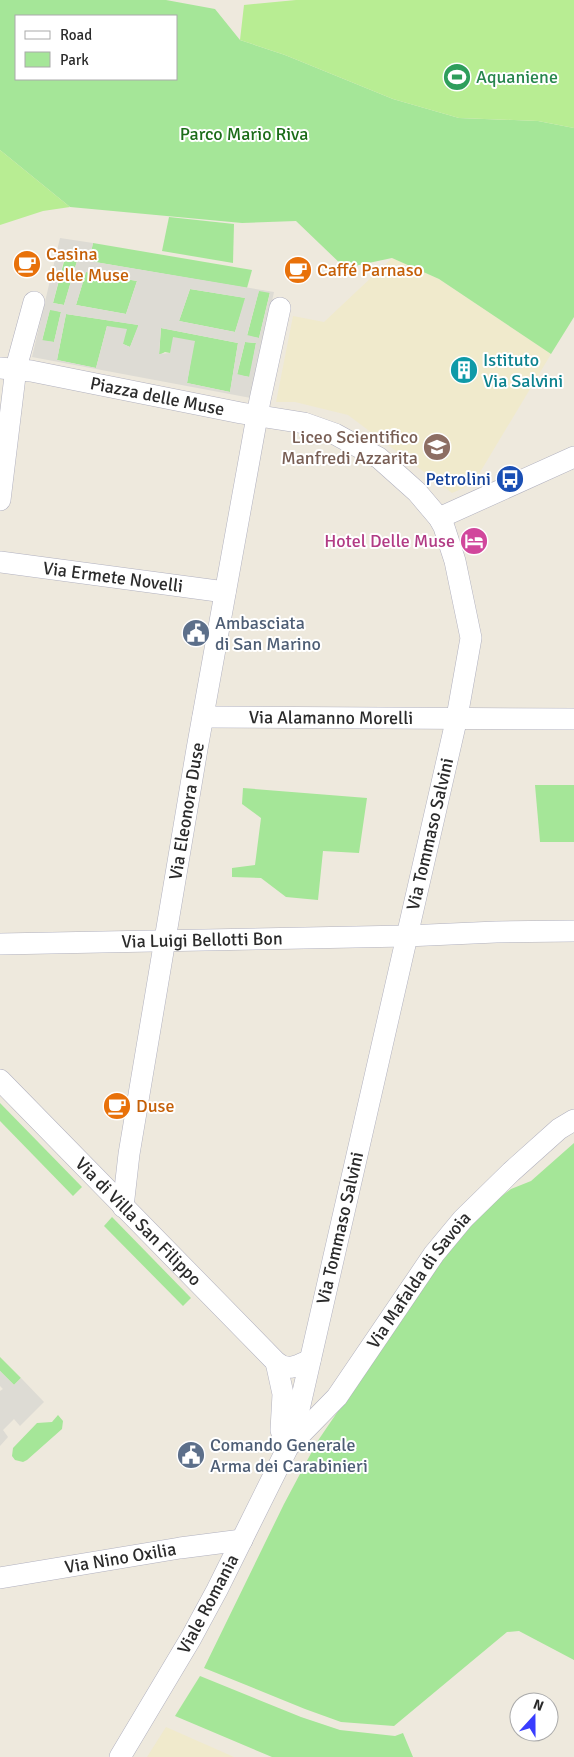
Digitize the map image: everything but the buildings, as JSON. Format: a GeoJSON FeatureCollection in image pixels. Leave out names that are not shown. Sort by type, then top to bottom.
{"type":"FeatureCollection","features":[{"type":"Feature","properties":{"kind":"street"},"geometry":{"type":"LineString","coordinates":[[0,500],[8,368],[34,302]]}},
{"type":"Feature","properties":{"kind":"street"},"geometry":{"type":"LineString","coordinates":[[258,416],[280,308]]}},
{"type":"Feature","properties":{"kind":"street","name":"Piazza delle Muse"},"geometry":{"type":"LineString","coordinates":[[8,368],[258,416]]}},
{"type":"Feature","properties":{"kind":"street","name":"Via Tommaso Salvini"},"geometry":{"type":"LineString","coordinates":[[258,416],[304,423],[335,434],[379,458],[417,492],[442,522],[455,562],[471,638],[457,718],[305,1384],[288,1447]]}},
{"type":"Feature","properties":{"kind":"street","name":"Via Eleonora Duse"},"geometry":{"type":"LineString","coordinates":[[123,1207],[129,1154],[164,941],[258,416]]}},
{"type":"Feature","properties":{"kind":"street"},"geometry":{"type":"LineString","coordinates":[[442,522],[574,457]]}},
{"type":"Feature","properties":{"kind":"street"},"geometry":{"type":"LineString","coordinates":[[442,522],[574,469]]}},
{"type":"Feature","properties":{"kind":"street","name":"Via Ermete Novelli"},"geometry":{"type":"LineString","coordinates":[[0,562],[225,592]]}},
{"type":"Feature","properties":{"kind":"street","name":"Via Alamanno Morelli"},"geometry":{"type":"LineString","coordinates":[[203,717],[574,719]]}},
{"type":"Feature","properties":{"kind":"street","name":"Via Luigi Bellotti Bon"},"geometry":{"type":"LineString","coordinates":[[0,944],[574,931]]}},
{"type":"Feature","properties":{"kind":"street","name":"Via di Villa San Filippo"},"geometry":{"type":"LineString","coordinates":[[0,1080],[276,1362]]}},
{"type":"Feature","properties":{"kind":"street","name":"Via Mafalda di Savoia"},"geometry":{"type":"LineString","coordinates":[[288,1447],[337,1397],[434,1254],[463,1219],[559,1129],[574,1120]]}},
{"type":"Feature","properties":{"kind":"street"},"geometry":{"type":"LineString","coordinates":[[276,1362],[290,1368],[310,1360]]}},
{"type":"Feature","properties":{"kind":"street"},"geometry":{"type":"LineString","coordinates":[[276,1362],[283,1394],[282,1435],[288,1447]]}},
{"type":"Feature","properties":{"kind":"street"},"geometry":{"type":"LineString","coordinates":[[283,1394],[305,1384],[315,1385],[337,1397]]}},
{"type":"Feature","properties":{"kind":"street","name":"Viale Romania"},"geometry":{"type":"LineString","coordinates":[[120,1757],[187,1646],[288,1447]]}},
{"type":"Feature","properties":{"kind":"street","name":"Via Nino Oxilia"},"geometry":{"type":"LineString","coordinates":[[0,1578],[180,1548],[242,1540]]}},
{"type":"Feature","properties":{"kind":"shaded area"},"geometry":{"type":"Polygon","coordinates":[[[60,238],[93,243],[89,261],[274,292],[251,398],[32,357],[60,238]],[[64,259],[53,303],[64,305],[77,261],[64,259]],[[86,272],[76,305],[126,314],[137,281],[86,272]],[[190,289],[179,321],[235,332],[245,298],[190,289]],[[259,291],[247,335],[259,338],[270,293],[259,291]],[[50,310],[42,340],[54,342],[61,312],[50,310]],[[66,314],[57,360],[96,368],[107,326],[127,329],[123,344],[130,347],[138,325],[66,314]],[[161,328],[159,354],[170,353],[173,337],[195,341],[187,383],[230,392],[238,343],[161,328]],[[245,342],[237,374],[249,377],[256,343],[245,342]]]}},
{"type":"Feature","properties":{"kind":"shaded area"},"geometry":{"type":"Polygon","coordinates":[[[392,258],[439,279],[551,354],[473,484],[452,493],[348,415],[295,402],[276,402],[293,316],[324,322],[392,258]]]}},
{"type":"Feature","properties":{"kind":"shaded area"},"geometry":{"type":"Polygon","coordinates":[[[0,1371],[14,1385],[21,1378],[44,1402],[20,1426],[14,1419],[3,1430],[8,1437],[0,1446],[0,1391],[3,1389],[0,1386],[0,1371]]]}},
{"type":"Feature","properties":{"kind":"shaded area"},"geometry":{"type":"Polygon","coordinates":[[[166,1727],[234,1757],[147,1757],[166,1727]]]}},
{"type":"Feature","properties":{"kind":"green space","name":"Parco Mario Riva"},"geometry":{"type":"Polygon","coordinates":[[[0,0],[166,0],[215,9],[240,40],[285,55],[393,99],[459,118],[538,121],[574,128],[574,317],[551,354],[439,279],[392,258],[345,268],[296,221],[242,223],[70,207],[0,150],[0,0]]]}},
{"type":"Feature","properties":{"kind":"green space","name":"Aquaniene"},"geometry":{"type":"Polygon","coordinates":[[[296,0],[574,0],[574,128],[538,121],[459,118],[393,99],[285,55],[240,40],[244,5],[296,0]]]}},
{"type":"Feature","properties":{"kind":"green space"},"geometry":{"type":"Polygon","coordinates":[[[0,150],[70,207],[43,211],[0,225],[0,150]]]}},
{"type":"Feature","properties":{"kind":"green space"},"geometry":{"type":"Polygon","coordinates":[[[169,217],[234,224],[233,263],[162,251],[169,217]]]}},
{"type":"Feature","properties":{"kind":"green space"},"geometry":{"type":"Polygon","coordinates":[[[93,243],[252,270],[247,288],[89,261],[93,243]]]}},
{"type":"Feature","properties":{"kind":"green space"},"geometry":{"type":"Polygon","coordinates":[[[65,258],[77,261],[64,305],[53,303],[65,258]]]}},
{"type":"Feature","properties":{"kind":"green space"},"geometry":{"type":"Polygon","coordinates":[[[86,272],[137,281],[126,314],[76,305],[86,272]]]}},
{"type":"Feature","properties":{"kind":"green space"},"geometry":{"type":"Polygon","coordinates":[[[190,289],[246,298],[235,332],[179,321],[190,289]]]}},
{"type":"Feature","properties":{"kind":"green space"},"geometry":{"type":"Polygon","coordinates":[[[259,290],[270,292],[259,338],[247,336],[259,290]]]}},
{"type":"Feature","properties":{"kind":"green space"},"geometry":{"type":"Polygon","coordinates":[[[50,309],[61,312],[54,342],[42,341],[50,309]]]}},
{"type":"Feature","properties":{"kind":"green space"},"geometry":{"type":"Polygon","coordinates":[[[66,314],[139,325],[130,347],[123,344],[107,326],[96,368],[57,360],[66,314]]]}},
{"type":"Feature","properties":{"kind":"green space"},"geometry":{"type":"Polygon","coordinates":[[[161,328],[238,343],[230,392],[187,383],[194,341],[170,353],[165,352],[159,355],[161,328]]]}},
{"type":"Feature","properties":{"kind":"green space"},"geometry":{"type":"Polygon","coordinates":[[[245,342],[256,343],[250,377],[237,375],[245,342]]]}},
{"type":"Feature","properties":{"kind":"green space"},"geometry":{"type":"Polygon","coordinates":[[[535,785],[574,785],[574,842],[540,842],[535,785]]]}},
{"type":"Feature","properties":{"kind":"green space"},"geometry":{"type":"Polygon","coordinates":[[[243,788],[367,798],[359,853],[323,851],[318,900],[286,897],[261,878],[232,877],[232,868],[255,865],[261,818],[242,804],[243,788]]]}},
{"type":"Feature","properties":{"kind":"green space"},"geometry":{"type":"Polygon","coordinates":[[[0,1103],[82,1187],[73,1196],[0,1121],[0,1103]]]}},
{"type":"Feature","properties":{"kind":"green space"},"geometry":{"type":"Polygon","coordinates":[[[574,1143],[574,1660],[519,1631],[507,1632],[394,1726],[341,1722],[204,1668],[284,1504],[317,1442],[400,1320],[443,1259],[487,1207],[511,1189],[531,1181],[574,1143]]]}},
{"type":"Feature","properties":{"kind":"green space"},"geometry":{"type":"Polygon","coordinates":[[[112,1217],[191,1298],[183,1306],[104,1226],[112,1217]]]}},
{"type":"Feature","properties":{"kind":"green space"},"geometry":{"type":"Polygon","coordinates":[[[0,1357],[21,1378],[14,1385],[0,1371],[0,1357]]]}},
{"type":"Feature","properties":{"kind":"green space"},"geometry":{"type":"Polygon","coordinates":[[[58,1415],[63,1421],[62,1429],[27,1460],[23,1462],[15,1460],[12,1456],[13,1448],[37,1423],[52,1422],[58,1415]]]}},
{"type":"Feature","properties":{"kind":"green space"},"geometry":{"type":"Polygon","coordinates":[[[200,1676],[301,1717],[340,1730],[395,1736],[403,1733],[413,1757],[272,1757],[175,1716],[200,1676]]]}},
{"type":"Feature","properties":{"kind":"place","name":"Aquaniene"},"geometry":{"type":"Point","coordinates":[457,77]}},
{"type":"Feature","properties":{"kind":"place","name":"Casina delle Muse"},"geometry":{"type":"Point","coordinates":[27,264]}},
{"type":"Feature","properties":{"kind":"place","name":"Caffé Parnaso"},"geometry":{"type":"Point","coordinates":[298,270]}},
{"type":"Feature","properties":{"kind":"place","name":"Istituto Via Salvini"},"geometry":{"type":"Point","coordinates":[464,370]}},
{"type":"Feature","properties":{"kind":"place","name":"Liceo Scientifico Manfredi Azzarita"},"geometry":{"type":"Point","coordinates":[437,447]}},
{"type":"Feature","properties":{"kind":"place","name":"Petrolini"},"geometry":{"type":"Point","coordinates":[510,479]}},
{"type":"Feature","properties":{"kind":"place","name":"Hotel Delle Muse"},"geometry":{"type":"Point","coordinates":[474,541]}},
{"type":"Feature","properties":{"kind":"place","name":"Ambasciata di San Marino"},"geometry":{"type":"Point","coordinates":[196,633]}},
{"type":"Feature","properties":{"kind":"place","name":"Duse"},"geometry":{"type":"Point","coordinates":[117,1106]}},
{"type":"Feature","properties":{"kind":"place","name":"Comando Generale Arma dei Carabinieri"},"geometry":{"type":"Point","coordinates":[191,1455]}}]}
